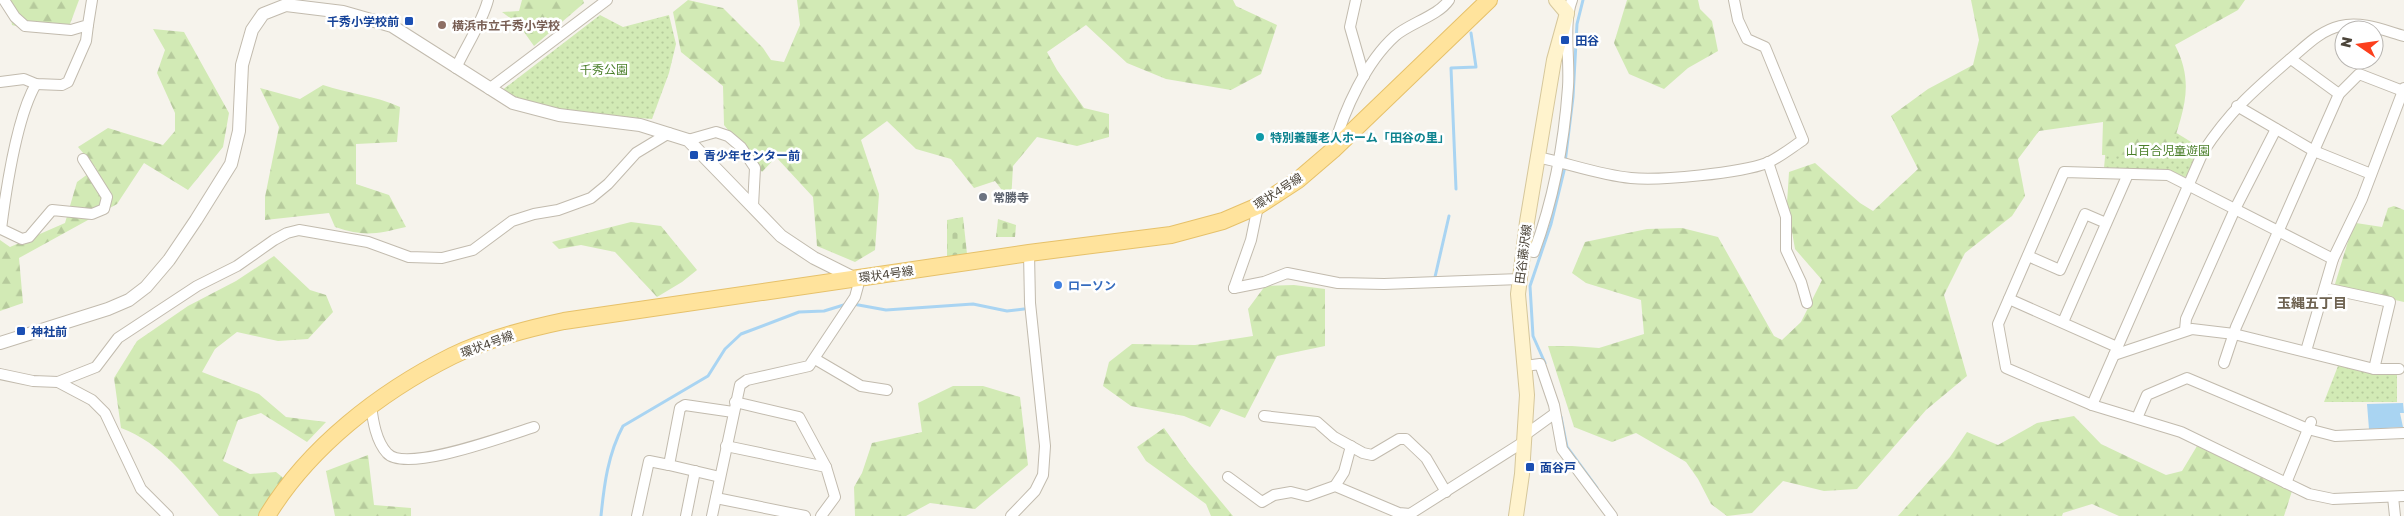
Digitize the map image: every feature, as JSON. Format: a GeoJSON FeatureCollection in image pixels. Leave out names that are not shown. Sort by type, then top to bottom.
{"type":"FeatureCollection","features":[{"type":"Feature","properties":{"kind":"main road","name":"環状4号線"},"geometry":{"type":"LineString","coordinates":[[267,516],[306,464],[342,429],[371,406],[416,376],[453,356],[535,327],[564,321],[1029,253],[1171,235],[1223,221],[1258,206],[1298,180],[1334,150],[1489,0]]}},
{"type":"Feature","properties":{"kind":"main road"},"geometry":{"type":"LineString","coordinates":[[1556,0],[1570,6]]}},
{"type":"Feature","properties":{"kind":"main road","name":"田谷藤沢線"},"geometry":{"type":"LineString","coordinates":[[1516,516],[1525,438],[1525,366],[1518,312],[1520,279],[1537,157],[1554,60],[1570,6]]}},
{"type":"Feature","properties":{"kind":"street"},"geometry":{"type":"LineString","coordinates":[[4,0],[15,17],[25,26],[71,30],[88,25]]}},
{"type":"Feature","properties":{"kind":"street"},"geometry":{"type":"LineString","coordinates":[[0,82],[24,79],[36,84],[62,85],[68,82],[86,41],[92,0]]}},
{"type":"Feature","properties":{"kind":"street"},"geometry":{"type":"LineString","coordinates":[[456,68],[473,32],[484,16],[488,0]]}},
{"type":"Feature","properties":{"kind":"street"},"geometry":{"type":"LineString","coordinates":[[489,89],[607,0]]}},
{"type":"Feature","properties":{"kind":"street"},"geometry":{"type":"LineString","coordinates":[[1356,0],[1350,27],[1364,76]]}},
{"type":"Feature","properties":{"kind":"street"},"geometry":{"type":"LineString","coordinates":[[1334,150],[1338,131],[1364,76],[1396,36],[1449,0]]}},
{"type":"Feature","properties":{"kind":"street"},"geometry":{"type":"LineString","coordinates":[[1537,157],[1630,178],[1657,179],[1752,167],[1768,162],[1803,140],[1765,47],[1748,40],[1738,20],[1734,0]]}},
{"type":"Feature","properties":{"kind":"street"},"geometry":{"type":"LineString","coordinates":[[0,343],[129,300],[146,287],[163,267],[196,220],[231,164],[239,130],[242,65],[257,21],[273,4],[308,6],[372,19],[407,35],[513,103],[535,110],[640,125],[688,140],[781,236],[814,258],[856,279],[858,286],[853,300],[815,359],[807,368],[747,380],[740,385],[712,516]]}},
{"type":"Feature","properties":{"kind":"street"},"geometry":{"type":"LineString","coordinates":[[1524,250],[1534,252],[1563,163],[1568,87],[1570,6]]}},
{"type":"Feature","properties":{"kind":"street"},"geometry":{"type":"LineString","coordinates":[[2092,405],[2202,152],[2218,128],[2237,106],[2313,39],[2340,26],[2369,26],[2404,36]]}},
{"type":"Feature","properties":{"kind":"street"},"geometry":{"type":"LineString","coordinates":[[2291,59],[2338,94]]}},
{"type":"Feature","properties":{"kind":"street"},"geometry":{"type":"LineString","coordinates":[[2224,363],[2234,334],[2338,94],[2359,74],[2403,90],[2400,108],[2362,199],[2333,259],[2306,351]]}},
{"type":"Feature","properties":{"kind":"street"},"geometry":{"type":"LineString","coordinates":[[36,84],[23,115],[1,229],[22,239],[29,237],[52,210],[92,214],[104,209],[107,197],[83,159]]}},
{"type":"Feature","properties":{"kind":"street"},"geometry":{"type":"LineString","coordinates":[[2237,106],[2314,151],[2371,174]]}},
{"type":"Feature","properties":{"kind":"street"},"geometry":{"type":"LineString","coordinates":[[2185,330],[2186,319],[2235,208],[2276,128]]}},
{"type":"Feature","properties":{"kind":"street"},"geometry":{"type":"LineString","coordinates":[[688,140],[716,132],[728,136],[741,147],[755,168],[753,206]]}},
{"type":"Feature","properties":{"kind":"street"},"geometry":{"type":"LineString","coordinates":[[58,382],[96,367],[118,338],[196,286],[237,266],[287,233],[299,230],[333,235],[368,242],[409,257],[442,258],[473,250],[512,221],[534,214],[558,210],[590,198],[608,184],[636,153],[670,133]]}},
{"type":"Feature","properties":{"kind":"street"},"geometry":{"type":"LineString","coordinates":[[1768,162],[1786,217],[1786,250],[1801,282],[1807,303]]}},
{"type":"Feature","properties":{"kind":"street"},"geometry":{"type":"LineString","coordinates":[[2333,259],[2168,175],[2064,172],[1998,324],[2006,368],[2092,405],[2181,432],[2309,494],[2333,499],[2399,496],[2395,516]]}},
{"type":"Feature","properties":{"kind":"street"},"geometry":{"type":"LineString","coordinates":[[2063,322],[2128,174]]}},
{"type":"Feature","properties":{"kind":"street"},"geometry":{"type":"LineString","coordinates":[[1258,206],[1251,240],[1234,288],[1264,282],[1287,272],[1338,283],[1375,284],[1520,279]]}},
{"type":"Feature","properties":{"kind":"street"},"geometry":{"type":"LineString","coordinates":[[2028,256],[2060,270],[2085,214],[2106,223]]}},
{"type":"Feature","properties":{"kind":"street"},"geometry":{"type":"LineString","coordinates":[[1011,516],[1036,491],[1043,475],[1045,446],[1030,303],[1029,253]]}},
{"type":"Feature","properties":{"kind":"street"},"geometry":{"type":"LineString","coordinates":[[2325,288],[2394,303],[2374,369]]}},
{"type":"Feature","properties":{"kind":"street"},"geometry":{"type":"LineString","coordinates":[[2009,299],[2063,322],[2116,351],[2162,341],[2185,330],[2234,334],[2374,369],[2399,369]]}},
{"type":"Feature","properties":{"kind":"street"},"geometry":{"type":"LineString","coordinates":[[815,359],[861,386],[887,390]]}},
{"type":"Feature","properties":{"kind":"street"},"geometry":{"type":"LineString","coordinates":[[1525,366],[1540,364],[1554,404],[1554,414],[1562,449],[1612,516]]}},
{"type":"Feature","properties":{"kind":"street"},"geometry":{"type":"LineString","coordinates":[[1,377],[58,382],[92,400],[105,413],[141,489],[168,516]]}},
{"type":"Feature","properties":{"kind":"street"},"geometry":{"type":"LineString","coordinates":[[2138,418],[2147,395],[2187,378],[2215,385],[2310,426],[2345,437],[2404,433]]}},
{"type":"Feature","properties":{"kind":"street"},"geometry":{"type":"LineString","coordinates":[[669,465],[680,408],[684,405],[734,407],[799,416],[826,467],[835,497],[821,516]]}},
{"type":"Feature","properties":{"kind":"street"},"geometry":{"type":"LineString","coordinates":[[371,406],[380,442],[387,454],[404,460],[430,458],[534,426]]}},
{"type":"Feature","properties":{"kind":"street"},"geometry":{"type":"LineString","coordinates":[[1335,486],[1399,513],[1410,514],[1525,438],[1554,414]]}},
{"type":"Feature","properties":{"kind":"street"},"geometry":{"type":"LineString","coordinates":[[1264,416],[1317,422],[1334,437],[1372,455],[1399,439],[1406,439],[1426,458],[1446,492]]}},
{"type":"Feature","properties":{"kind":"street"},"geometry":{"type":"LineString","coordinates":[[2286,483],[2310,426]]}},
{"type":"Feature","properties":{"kind":"street"},"geometry":{"type":"LineString","coordinates":[[726,446],[826,467]]}},
{"type":"Feature","properties":{"kind":"street"},"geometry":{"type":"LineString","coordinates":[[1228,478],[1262,502],[1274,495],[1291,492],[1307,496],[1335,486],[1344,472],[1351,446]]}},
{"type":"Feature","properties":{"kind":"street"},"geometry":{"type":"LineString","coordinates":[[637,516],[649,461],[720,477]]}},
{"type":"Feature","properties":{"kind":"street"},"geometry":{"type":"LineString","coordinates":[[686,516],[695,471]]}},
{"type":"Feature","properties":{"kind":"street"},"geometry":{"type":"LineString","coordinates":[[716,498],[805,516]]}},
{"type":"Feature","properties":{"kind":"green space"},"geometry":{"type":"Polygon","coordinates":[[[8,0],[79,0],[70,24],[38,32],[12,25],[8,0]]]}},
{"type":"Feature","properties":{"kind":"green space"},"geometry":{"type":"Polygon","coordinates":[[[522,0],[583,0],[584,3],[534,46],[519,25],[502,12],[519,11],[522,0]]]}},
{"type":"Feature","properties":{"kind":"green space"},"geometry":{"type":"Polygon","coordinates":[[[688,0],[723,8],[763,48],[771,60],[784,62],[800,25],[797,0],[1233,0],[1236,6],[1277,25],[1261,74],[1231,90],[1166,79],[1127,63],[1086,25],[1047,52],[1057,70],[1084,108],[1109,114],[1109,137],[1077,146],[1037,137],[1013,166],[1011,202],[995,181],[974,188],[951,159],[916,149],[887,121],[861,140],[879,194],[875,250],[855,262],[817,246],[813,197],[776,157],[762,172],[724,125],[723,86],[681,52],[673,12],[688,0]]]}},
{"type":"Feature","properties":{"kind":"green space"},"geometry":{"type":"Polygon","coordinates":[[[1627,0],[1698,0],[1700,9],[1712,21],[1718,51],[1688,68],[1664,89],[1629,74],[1614,43],[1627,0]]]}},
{"type":"Feature","properties":{"kind":"green space"},"geometry":{"type":"Polygon","coordinates":[[[1971,0],[2245,0],[2238,10],[2175,45],[2185,74],[2186,87],[2185,100],[2170,154],[2102,155],[2103,122],[2039,131],[2018,159],[2025,196],[2012,216],[1965,253],[1944,295],[1967,376],[1926,410],[1857,489],[1824,491],[1783,481],[1752,513],[1727,516],[1711,504],[1698,479],[1686,462],[1636,433],[1612,442],[1574,427],[1548,346],[1599,348],[1644,334],[1641,300],[1586,283],[1572,273],[1585,242],[1647,229],[1682,228],[1718,237],[1774,336],[1782,340],[1801,322],[1822,280],[1795,249],[1787,203],[1789,172],[1815,163],[1860,203],[1873,211],[1918,169],[1891,116],[1928,89],[1973,65],[1979,40],[1971,0]]]}},
{"type":"Feature","properties":{"kind":"green space","name":"千秀公園"},"geometry":{"type":"Polygon","coordinates":[[[600,15],[623,27],[669,15],[676,44],[669,73],[652,119],[574,113],[517,102],[501,91],[600,15]]]}},
{"type":"Feature","properties":{"kind":"green space"},"geometry":{"type":"Polygon","coordinates":[[[153,29],[184,32],[229,113],[223,147],[188,190],[144,163],[117,204],[19,258],[23,303],[0,311],[0,240],[10,247],[65,223],[77,182],[96,168],[78,147],[108,128],[163,145],[175,131],[175,113],[157,73],[165,50],[153,29]]]}},
{"type":"Feature","properties":{"kind":"green space"},"geometry":{"type":"Polygon","coordinates":[[[323,85],[381,100],[400,107],[397,142],[356,144],[356,184],[389,195],[406,227],[378,233],[355,232],[335,227],[329,213],[265,220],[265,197],[279,127],[260,88],[300,99],[323,85]]]}},
{"type":"Feature","properties":{"kind":"green space","name":"山百合児童遊園"},"geometry":{"type":"Polygon","coordinates":[[[2170,129],[2201,148],[2188,176],[2184,177],[2170,170],[2104,168],[2106,146],[2170,129]]]}},
{"type":"Feature","properties":{"kind":"green space"},"geometry":{"type":"Polygon","coordinates":[[[2394,206],[2404,210],[2404,302],[2338,287],[2335,284],[2350,235],[2356,223],[2382,227],[2388,208],[2394,206]]]}},
{"type":"Feature","properties":{"kind":"green space"},"geometry":{"type":"Polygon","coordinates":[[[963,217],[967,254],[947,258],[947,220],[963,217]]]}},
{"type":"Feature","properties":{"kind":"green space"},"geometry":{"type":"Polygon","coordinates":[[[998,219],[1016,225],[1015,237],[996,237],[998,219]]]}},
{"type":"Feature","properties":{"kind":"green space"},"geometry":{"type":"Polygon","coordinates":[[[631,222],[661,226],[697,270],[682,282],[657,297],[615,252],[581,245],[559,249],[552,242],[631,222]]]}},
{"type":"Feature","properties":{"kind":"green space"},"geometry":{"type":"Polygon","coordinates":[[[274,256],[310,290],[326,295],[333,312],[308,339],[278,341],[237,332],[215,349],[202,372],[259,394],[286,417],[326,422],[307,442],[261,413],[238,420],[223,461],[250,474],[276,472],[286,480],[260,516],[219,516],[187,477],[163,454],[136,435],[121,428],[114,378],[137,341],[188,306],[236,281],[274,256]]]}},
{"type":"Feature","properties":{"kind":"green space"},"geometry":{"type":"Polygon","coordinates":[[[1294,285],[1325,289],[1325,346],[1277,356],[1245,418],[1221,409],[1210,427],[1184,416],[1131,406],[1103,386],[1109,362],[1132,344],[1195,345],[1253,336],[1248,309],[1265,286],[1294,285]]]}},
{"type":"Feature","properties":{"kind":"green space"},"geometry":{"type":"Polygon","coordinates":[[[2343,364],[2397,372],[2397,402],[2324,402],[2338,366],[2343,364]]]}},
{"type":"Feature","properties":{"kind":"green space"},"geometry":{"type":"Polygon","coordinates":[[[953,386],[983,386],[1020,397],[1028,465],[975,509],[930,503],[906,516],[855,516],[854,487],[862,473],[872,443],[922,432],[918,403],[953,386]]]}},
{"type":"Feature","properties":{"kind":"green space"},"geometry":{"type":"Polygon","coordinates":[[[2074,416],[2101,444],[2166,475],[2182,471],[2197,446],[2292,491],[2284,516],[2119,516],[2092,504],[2063,513],[2062,516],[1898,516],[1950,457],[1967,432],[1998,445],[2037,423],[2074,416]]]}},
{"type":"Feature","properties":{"kind":"green space"},"geometry":{"type":"Polygon","coordinates":[[[1164,428],[1189,463],[1233,516],[1211,516],[1206,504],[1146,461],[1137,447],[1164,428]]]}},
{"type":"Feature","properties":{"kind":"green space"},"geometry":{"type":"Polygon","coordinates":[[[368,455],[374,505],[411,508],[411,516],[335,516],[326,471],[368,455]]]}},
{"type":"Feature","properties":{"kind":"water"},"geometry":{"type":"Polygon","coordinates":[[[2403,403],[2404,413],[2400,413],[2403,427],[2369,429],[2367,404],[2403,403]]]}},
{"type":"Feature","properties":{"kind":"waterway"},"geometry":{"type":"LineString","coordinates":[[1545,363],[1533,336],[1530,286],[1551,224],[1564,171],[1573,97],[1577,24],[1583,0]]}},
{"type":"Feature","properties":{"kind":"waterway"},"geometry":{"type":"LineString","coordinates":[[1456,189],[1451,68],[1476,67],[1471,33]]}},
{"type":"Feature","properties":{"kind":"waterway"},"geometry":{"type":"LineString","coordinates":[[1435,277],[1449,216]]}},
{"type":"Feature","properties":{"kind":"waterway"},"geometry":{"type":"LineString","coordinates":[[601,516],[605,481],[610,459],[623,426],[708,376],[725,349],[741,334],[799,312],[824,311],[847,304]]}},
{"type":"Feature","properties":{"kind":"waterway"},"geometry":{"type":"LineString","coordinates":[[853,304],[886,310],[973,304],[1007,311],[1024,309]]}},
{"type":"Feature","properties":{"kind":"waterway"},"geometry":{"type":"LineString","coordinates":[[1561,417],[1567,447],[1597,488]]}},
{"type":"Feature","properties":{"kind":"place","name":"千秀小学校前"},"geometry":{"type":"Point","coordinates":[409,21]}},
{"type":"Feature","properties":{"kind":"place","name":"横浜市立千秀小学校"},"geometry":{"type":"Point","coordinates":[442,25]}},
{"type":"Feature","properties":{"kind":"place","name":"田谷"},"geometry":{"type":"Point","coordinates":[1565,40]}},
{"type":"Feature","properties":{"kind":"place","name":"特別養護老人ホーム「田谷の里」"},"geometry":{"type":"Point","coordinates":[1260,137]}},
{"type":"Feature","properties":{"kind":"place","name":"青少年センター前"},"geometry":{"type":"Point","coordinates":[694,155]}},
{"type":"Feature","properties":{"kind":"place","name":"常勝寺"},"geometry":{"type":"Point","coordinates":[983,197]}},
{"type":"Feature","properties":{"kind":"place","name":"ローソン"},"geometry":{"type":"Point","coordinates":[1058,285]}},
{"type":"Feature","properties":{"kind":"place","name":"神社前"},"geometry":{"type":"Point","coordinates":[21,331]}},
{"type":"Feature","properties":{"kind":"place","name":"面谷戸"},"geometry":{"type":"Point","coordinates":[1530,467]}},
{"type":"Feature","properties":{"kind":"district","name":"玉縄五丁目"},"geometry":{"type":"Point","coordinates":[2312,302]}}]}
